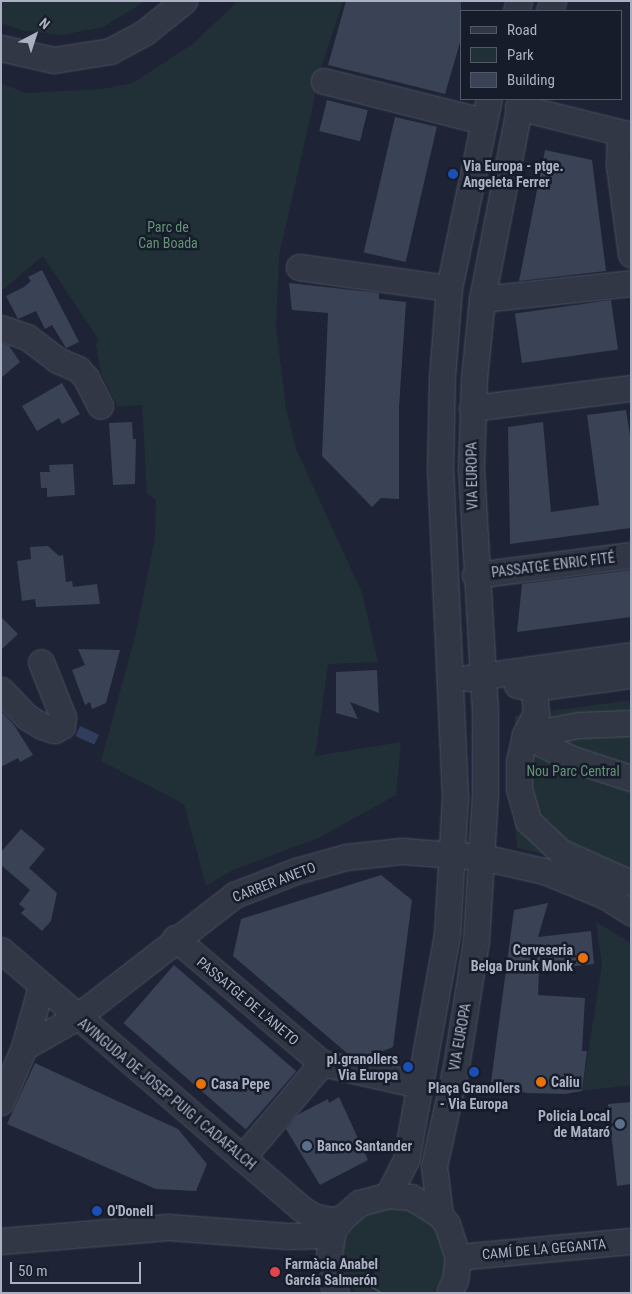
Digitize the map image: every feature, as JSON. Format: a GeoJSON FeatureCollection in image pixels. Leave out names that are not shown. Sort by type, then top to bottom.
{"type":"FeatureCollection","features":[{"type":"Feature","properties":{"kind":"street"},"geometry":{"type":"LineString","coordinates":[[1,48],[54,60],[110,51],[145,32],[184,1]]}},
{"type":"Feature","properties":{"kind":"street"},"geometry":{"type":"LineString","coordinates":[[324,80],[486,110],[449,288],[442,378],[440,472],[454,797],[447,936],[406,1160],[388,1195]]}},
{"type":"Feature","properties":{"kind":"street"},"geometry":{"type":"LineString","coordinates":[[520,103],[626,134],[619,165],[631,254]]}},
{"type":"Feature","properties":{"kind":"street","name":"VIA EUROPA"},"geometry":{"type":"LineString","coordinates":[[440,1215],[434,1166],[456,1066],[476,941],[482,857],[483,677],[475,575],[472,408],[482,300],[520,103]]}},
{"type":"Feature","properties":{"kind":"street"},"geometry":{"type":"LineString","coordinates":[[298,267],[449,288]]}},
{"type":"Feature","properties":{"kind":"street"},"geometry":{"type":"LineString","coordinates":[[482,300],[631,283]]}},
{"type":"Feature","properties":{"kind":"street"},"geometry":{"type":"LineString","coordinates":[[1,328],[27,337],[57,360],[78,369],[86,378],[100,406]]}},
{"type":"Feature","properties":{"kind":"street"},"geometry":{"type":"LineString","coordinates":[[472,408],[631,388]]}},
{"type":"Feature","properties":{"kind":"street","name":"PASSATGE ENRIC FITÉ"},"geometry":{"type":"LineString","coordinates":[[475,575],[631,555]]}},
{"type":"Feature","properties":{"kind":"street"},"geometry":{"type":"LineString","coordinates":[[532,678],[631,655]]}},
{"type":"Feature","properties":{"kind":"street"},"geometry":{"type":"LineString","coordinates":[[1,690],[27,717],[42,726],[54,730],[62,726],[63,717],[41,662]]}},
{"type":"Feature","properties":{"kind":"street"},"geometry":{"type":"LineString","coordinates":[[450,679],[631,675]]}},
{"type":"Feature","properties":{"kind":"street"},"geometry":{"type":"LineString","coordinates":[[532,678],[531,724],[519,761],[519,789],[528,821],[561,852],[631,882]]}},
{"type":"Feature","properties":{"kind":"street"},"geometry":{"type":"LineString","coordinates":[[531,724],[579,725],[631,722]]}},
{"type":"Feature","properties":{"kind":"street"},"geometry":{"type":"LineString","coordinates":[[531,724],[572,759],[631,778]]}},
{"type":"Feature","properties":{"kind":"street","name":"CARRER ANETO"},"geometry":{"type":"LineString","coordinates":[[24,1047],[77,1017],[175,938],[234,896],[296,871],[346,858],[402,851],[450,855]]}},
{"type":"Feature","properties":{"kind":"street"},"geometry":{"type":"LineString","coordinates":[[450,855],[482,857],[544,871],[605,896],[631,912]]}},
{"type":"Feature","properties":{"kind":"street","name":"PASSATGE DE L'ANETO"},"geometry":{"type":"LineString","coordinates":[[175,938],[322,1063],[420,1085]]}},
{"type":"Feature","properties":{"kind":"street","name":"AVINGUDA DE JOSEP PUIG I CADAFALCH"},"geometry":{"type":"LineString","coordinates":[[1,950],[242,1158],[314,1216],[330,1220],[336,1226]]}},
{"type":"Feature","properties":{"kind":"street"},"geometry":{"type":"LineString","coordinates":[[3,1092],[24,1047],[41,986]]}},
{"type":"Feature","properties":{"kind":"street"},"geometry":{"type":"LineString","coordinates":[[242,1158],[322,1063]]}},
{"type":"Feature","properties":{"kind":"street"},"geometry":{"type":"LineString","coordinates":[[1,1241],[168,1228],[288,1236],[336,1226],[362,1201],[388,1195],[411,1197],[440,1215],[455,1239],[458,1256],[455,1280],[449,1293]]}},
{"type":"Feature","properties":{"kind":"street"},"geometry":{"type":"LineString","coordinates":[[336,1226],[327,1267],[336,1293]]}},
{"type":"Feature","properties":{"kind":"street","name":"CAMÍ DE LA GEGANTA"},"geometry":{"type":"LineString","coordinates":[[458,1256],[631,1241]]}},
{"type":"Feature","properties":{"kind":"green space"},"geometry":{"type":"Polygon","coordinates":[[[1,1],[146,1],[103,27],[62,35],[22,30],[1,23],[1,1]]]}},
{"type":"Feature","properties":{"kind":"green space","name":"Parc de Can Boada"},"geometry":{"type":"Polygon","coordinates":[[[238,1],[343,1],[322,65],[279,256],[276,326],[286,409],[296,449],[362,593],[378,662],[328,664],[315,756],[401,742],[396,795],[318,838],[233,870],[206,886],[184,804],[101,761],[135,637],[155,538],[156,500],[147,494],[142,405],[118,407],[101,373],[96,344],[99,340],[43,256],[1,291],[1,83],[26,93],[103,89],[133,83],[194,43],[238,1]]]}},
{"type":"Feature","properties":{"kind":"green space","name":"Nou Parc Central"},"geometry":{"type":"Polygon","coordinates":[[[631,700],[631,890],[539,853],[517,848],[515,825],[515,716],[631,700]]]}},
{"type":"Feature","properties":{"kind":"green space"},"geometry":{"type":"Polygon","coordinates":[[[596,922],[631,943],[631,1085],[582,1091],[602,965],[596,922]]]}},
{"type":"Feature","properties":{"kind":"green space"},"geometry":{"type":"Polygon","coordinates":[[[385,1207],[403,1207],[420,1214],[434,1226],[443,1241],[446,1259],[443,1277],[433,1293],[356,1293],[345,1276],[342,1258],[345,1240],[355,1224],[368,1213],[385,1207]]]}},
{"type":"Feature","properties":{"kind":"water"},"geometry":{"type":"Polygon","coordinates":[[[80,726],[99,735],[94,745],[75,736],[80,726]]]}},
{"type":"Feature","properties":{"kind":"building"},"geometry":{"type":"Polygon","coordinates":[[[346,1],[461,1],[460,42],[445,94],[328,65],[346,1]]]}},
{"type":"Feature","properties":{"kind":"building"},"geometry":{"type":"Polygon","coordinates":[[[327,100],[368,110],[360,141],[319,131],[327,100]]]}},
{"type":"Feature","properties":{"kind":"building"},"geometry":{"type":"Polygon","coordinates":[[[395,117],[437,127],[406,262],[364,252],[395,117]]]}},
{"type":"Feature","properties":{"kind":"building"},"geometry":{"type":"Polygon","coordinates":[[[545,150],[592,160],[606,271],[519,281],[545,150]]]}},
{"type":"Feature","properties":{"kind":"building"},"geometry":{"type":"Polygon","coordinates":[[[42,270],[79,342],[66,348],[52,325],[45,329],[36,311],[18,319],[6,296],[24,287],[31,281],[28,277],[42,270]]]}},
{"type":"Feature","properties":{"kind":"building"},"geometry":{"type":"Polygon","coordinates":[[[289,283],[379,293],[379,299],[406,302],[399,407],[399,499],[381,498],[372,507],[322,456],[328,313],[292,310],[289,283]]]}},
{"type":"Feature","properties":{"kind":"building"},"geometry":{"type":"Polygon","coordinates":[[[611,300],[618,350],[522,363],[515,313],[611,300]]]}},
{"type":"Feature","properties":{"kind":"building"},"geometry":{"type":"Polygon","coordinates":[[[1,343],[9,346],[20,362],[1,378],[1,343]]]}},
{"type":"Feature","properties":{"kind":"building"},"geometry":{"type":"Polygon","coordinates":[[[62,383],[80,414],[62,424],[59,418],[37,431],[22,406],[62,383]]]}},
{"type":"Feature","properties":{"kind":"building"},"geometry":{"type":"Polygon","coordinates":[[[626,410],[631,442],[631,528],[510,544],[508,427],[543,422],[551,512],[599,505],[587,415],[626,410]]]}},
{"type":"Feature","properties":{"kind":"building"},"geometry":{"type":"Polygon","coordinates":[[[132,422],[133,439],[136,439],[135,484],[113,485],[109,423],[132,422]]]}},
{"type":"Feature","properties":{"kind":"building"},"geometry":{"type":"Polygon","coordinates":[[[73,464],[75,495],[47,497],[47,488],[41,488],[40,472],[50,472],[49,465],[73,464]]]}},
{"type":"Feature","properties":{"kind":"building"},"geometry":{"type":"Polygon","coordinates":[[[48,546],[59,556],[63,555],[66,582],[72,581],[73,587],[97,584],[100,604],[36,607],[35,599],[22,601],[17,561],[31,559],[30,547],[48,546]]]}},
{"type":"Feature","properties":{"kind":"building"},"geometry":{"type":"Polygon","coordinates":[[[631,570],[631,617],[517,632],[522,584],[631,570]]]}},
{"type":"Feature","properties":{"kind":"building"},"geometry":{"type":"Polygon","coordinates":[[[1,617],[18,634],[1,650],[1,617]]]}},
{"type":"Feature","properties":{"kind":"building"},"geometry":{"type":"Polygon","coordinates":[[[78,649],[120,650],[106,703],[92,709],[90,702],[85,705],[72,670],[85,665],[78,649]]]}},
{"type":"Feature","properties":{"kind":"building"},"geometry":{"type":"Polygon","coordinates":[[[377,670],[379,713],[350,702],[358,719],[336,713],[336,672],[377,670]]]}},
{"type":"Feature","properties":{"kind":"building"},"geometry":{"type":"Polygon","coordinates":[[[1,711],[14,725],[33,755],[20,762],[18,758],[1,767],[1,711]]]}},
{"type":"Feature","properties":{"kind":"building"},"geometry":{"type":"Polygon","coordinates":[[[21,829],[45,849],[29,868],[57,893],[51,921],[42,931],[21,913],[25,909],[19,904],[30,890],[1,865],[1,852],[21,829]]]}},
{"type":"Feature","properties":{"kind":"building"},"geometry":{"type":"Polygon","coordinates":[[[381,875],[412,900],[393,1047],[365,1058],[348,1054],[233,956],[241,919],[381,875]]]}},
{"type":"Feature","properties":{"kind":"building"},"geometry":{"type":"Polygon","coordinates":[[[548,903],[538,937],[591,931],[594,964],[539,970],[538,995],[585,998],[582,1051],[587,1051],[582,1091],[565,1094],[526,1093],[491,1082],[514,910],[548,903]]]}},
{"type":"Feature","properties":{"kind":"building"},"geometry":{"type":"Polygon","coordinates":[[[174,965],[296,1071],[246,1129],[123,1023],[174,965]]]}},
{"type":"Feature","properties":{"kind":"building"},"geometry":{"type":"Polygon","coordinates":[[[35,1063],[178,1129],[207,1164],[196,1191],[156,1189],[7,1124],[35,1063]]]}},
{"type":"Feature","properties":{"kind":"building"},"geometry":{"type":"Polygon","coordinates":[[[339,1097],[368,1160],[320,1185],[286,1129],[297,1115],[328,1099],[329,1103],[339,1097]]]}},
{"type":"Feature","properties":{"kind":"building","name":"Policia Local de Mataró"},"geometry":{"type":"Polygon","coordinates":[[[631,1102],[631,1184],[617,1186],[608,1104],[631,1102]]]}},
{"type":"Feature","properties":{"kind":"tram line"},"geometry":{"type":"LineString","coordinates":[[359,1280],[382,1293]]}},
{"type":"Feature","properties":{"kind":"place","name":"Via Europa - ptge. Angeleta Ferrer"},"geometry":{"type":"Point","coordinates":[453,174]}},
{"type":"Feature","properties":{"kind":"place","name":"Cerveseria Belga Drunk Monk"},"geometry":{"type":"Point","coordinates":[583,958]}},
{"type":"Feature","properties":{"kind":"place","name":"pl.granollers Via Europa"},"geometry":{"type":"Point","coordinates":[408,1067]}},
{"type":"Feature","properties":{"kind":"place","name":"Plaça Granollers - Via Europa"},"geometry":{"type":"Point","coordinates":[474,1072]}},
{"type":"Feature","properties":{"kind":"place","name":"Caliu"},"geometry":{"type":"Point","coordinates":[541,1082]}},
{"type":"Feature","properties":{"kind":"place","name":"Casa Pepe"},"geometry":{"type":"Point","coordinates":[201,1084]}},
{"type":"Feature","properties":{"kind":"place","name":"Policia Local de Mataró"},"geometry":{"type":"Point","coordinates":[620,1124]}},
{"type":"Feature","properties":{"kind":"place","name":"Banco Santander"},"geometry":{"type":"Point","coordinates":[307,1146]}},
{"type":"Feature","properties":{"kind":"place","name":"O'Donell"},"geometry":{"type":"Point","coordinates":[97,1211]}},
{"type":"Feature","properties":{"kind":"place","name":"Farmàcia Anabel García Salmerón"},"geometry":{"type":"Point","coordinates":[275,1272]}}]}
